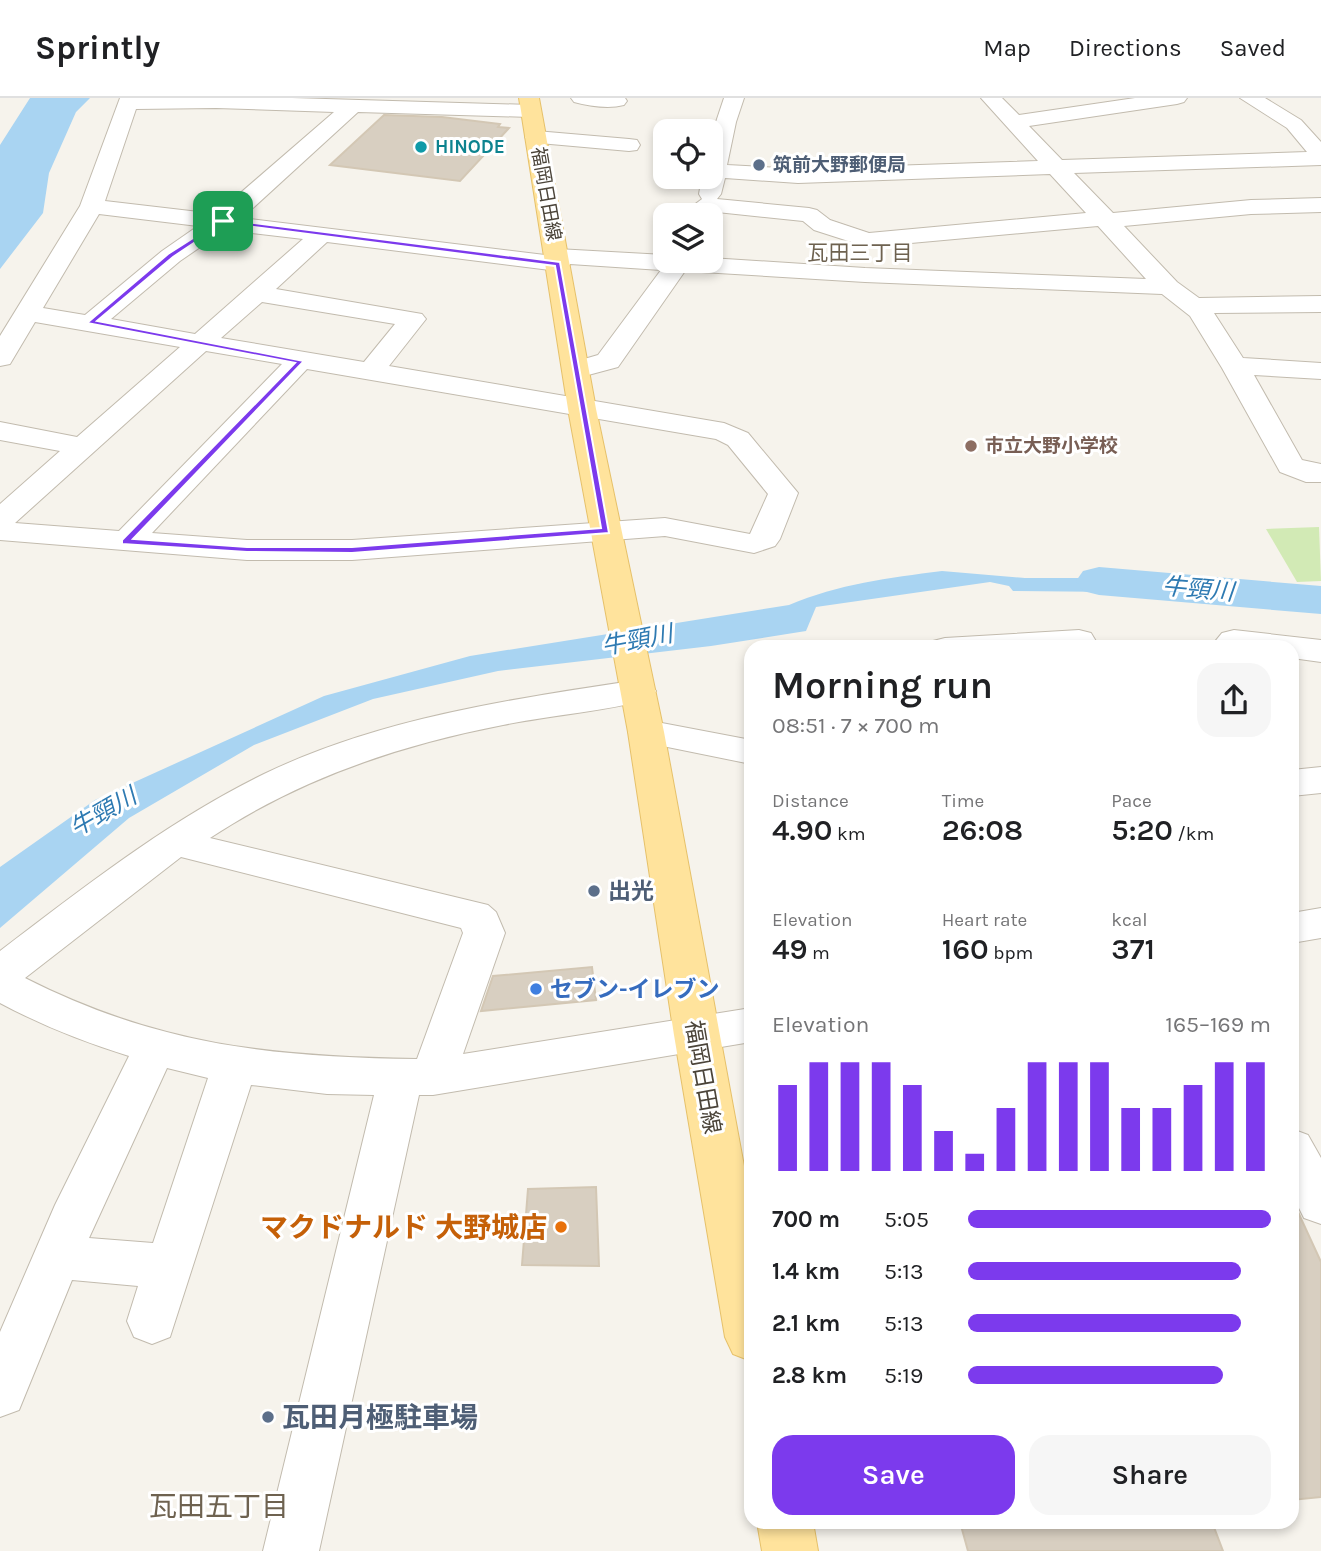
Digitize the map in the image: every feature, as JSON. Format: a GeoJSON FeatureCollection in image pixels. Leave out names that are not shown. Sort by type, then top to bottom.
{"type":"FeatureCollection","features":[{"type":"Feature","properties":{"kind":"main road","name":"福岡日田線"},"geometry":{"type":"LineString","coordinates":[[532,115],[582,409],[646,732],[695,1035],[744,1299]]}},
{"type":"Feature","properties":{"kind":"main road"},"geometry":{"type":"LineString","coordinates":[[786,1529],[790,1551]]}},
{"type":"Feature","properties":{"kind":"street"},"geometry":{"type":"LineString","coordinates":[[581,98],[617,101]]}},
{"type":"Feature","properties":{"kind":"street"},"geometry":{"type":"LineString","coordinates":[[723,137],[734,98]]}},
{"type":"Feature","properties":{"kind":"street"},"geometry":{"type":"LineString","coordinates":[[991,98],[1168,287],[1197,306],[1235,366],[1286,461],[1297,470],[1321,473]]}},
{"type":"Feature","properties":{"kind":"street"},"geometry":{"type":"LineString","coordinates":[[1015,122],[1177,98]]}},
{"type":"Feature","properties":{"kind":"street"},"geometry":{"type":"LineString","coordinates":[[1250,98],[1294,124],[1321,156]]}},
{"type":"Feature","properties":{"kind":"street"},"geometry":{"type":"LineString","coordinates":[[0,358],[92,206],[130,100],[353,106],[439,103],[532,115],[629,145]]}},
{"type":"Feature","properties":{"kind":"street"},"geometry":{"type":"LineString","coordinates":[[91,323],[171,256],[223,221],[353,106]]}},
{"type":"Feature","properties":{"kind":"street"},"geometry":{"type":"LineString","coordinates":[[723,171],[798,176],[1321,156]]}},
{"type":"Feature","properties":{"kind":"street"},"geometry":{"type":"LineString","coordinates":[[867,240],[1251,207],[1321,205]]}},
{"type":"Feature","properties":{"kind":"street"},"geometry":{"type":"LineString","coordinates":[[92,206],[557,260],[653,262]]}},
{"type":"Feature","properties":{"kind":"street"},"geometry":{"type":"LineString","coordinates":[[723,211],[808,215],[822,225],[867,240],[939,279]]}},
{"type":"Feature","properties":{"kind":"street"},"geometry":{"type":"LineString","coordinates":[[0,520],[80,446],[324,233]]}},
{"type":"Feature","properties":{"kind":"street"},"geometry":{"type":"LineString","coordinates":[[1128,243],[1156,241]]}},
{"type":"Feature","properties":{"kind":"street"},"geometry":{"type":"LineString","coordinates":[[723,266],[939,279],[1168,287]]}},
{"type":"Feature","properties":{"kind":"street"},"geometry":{"type":"LineString","coordinates":[[577,370],[608,361],[672,273]]}},
{"type":"Feature","properties":{"kind":"street"},"geometry":{"type":"LineString","coordinates":[[255,292],[413,319],[369,373]]}},
{"type":"Feature","properties":{"kind":"street"},"geometry":{"type":"LineString","coordinates":[[1197,306],[1321,304]]}},
{"type":"Feature","properties":{"kind":"street"},"geometry":{"type":"LineString","coordinates":[[0,531],[247,550],[352,550],[665,527],[754,544],[764,539],[783,493],[738,439],[724,432],[28,313]]}},
{"type":"Feature","properties":{"kind":"street"},"geometry":{"type":"LineString","coordinates":[[126,542],[300,361]]}},
{"type":"Feature","properties":{"kind":"street"},"geometry":{"type":"LineString","coordinates":[[1235,366],[1321,371]]}},
{"type":"Feature","properties":{"kind":"street"},"geometry":{"type":"LineString","coordinates":[[0,431],[80,446]]}},
{"type":"Feature","properties":{"kind":"street"},"geometry":{"type":"LineString","coordinates":[[1299,648],[1321,651]]}},
{"type":"Feature","properties":{"kind":"street"},"geometry":{"type":"LineString","coordinates":[[0,974],[144,863],[280,782],[357,752],[451,724],[638,691]]}},
{"type":"Feature","properties":{"kind":"street"},"geometry":{"type":"LineString","coordinates":[[646,732],[744,751]]}},
{"type":"Feature","properties":{"kind":"street"},"geometry":{"type":"LineString","coordinates":[[181,839],[200,850],[474,916],[482,923],[484,933],[417,1077],[291,1551]]}},
{"type":"Feature","properties":{"kind":"street"},"geometry":{"type":"LineString","coordinates":[[1299,927],[1321,923]]}},
{"type":"Feature","properties":{"kind":"street"},"geometry":{"type":"LineString","coordinates":[[0,984],[58,1014],[155,1047],[235,1065],[327,1076],[417,1077],[744,1026]]}},
{"type":"Feature","properties":{"kind":"street"},"geometry":{"type":"LineString","coordinates":[[4,1371],[155,1047]]}},
{"type":"Feature","properties":{"kind":"street"},"geometry":{"type":"LineString","coordinates":[[152,1321],[235,1065]]}},
{"type":"Feature","properties":{"kind":"street"},"geometry":{"type":"LineString","coordinates":[[1299,1162],[1321,1203]]}},
{"type":"Feature","properties":{"kind":"street"},"geometry":{"type":"LineString","coordinates":[[56,1257],[169,1267]]}},
{"type":"Feature","properties":{"kind":"green space"},"geometry":{"type":"Polygon","coordinates":[[[1319,527],[1321,581],[1297,582],[1266,529],[1319,527]]]}},
{"type":"Feature","properties":{"kind":"water"},"geometry":{"type":"Polygon","coordinates":[[[30,98],[90,98],[76,112],[49,173],[43,213],[0,269],[0,145],[30,98]]]}},
{"type":"Feature","properties":{"kind":"water"},"geometry":{"type":"Polygon","coordinates":[[[942,571],[1025,578],[1121,578],[1183,587],[1117,592],[1013,591],[1009,586],[990,582],[816,607],[806,631],[711,646],[498,671],[373,699],[254,745],[129,818],[0,928],[0,867],[95,800],[324,696],[470,656],[789,605],[845,587],[942,571]]]}},
{"type":"Feature","properties":{"kind":"building","name":"HINODE"},"geometry":{"type":"Polygon","coordinates":[[[384,115],[442,117],[500,124],[498,127],[509,128],[460,181],[330,165],[384,115]]]}},
{"type":"Feature","properties":{"kind":"building","name":"セブン-イレブン"},"geometry":{"type":"Polygon","coordinates":[[[592,967],[596,1000],[481,1011],[493,976],[592,967]]]}},
{"type":"Feature","properties":{"kind":"building","name":"マクドナルド 大野城店"},"geometry":{"type":"Polygon","coordinates":[[[596,1187],[599,1266],[522,1265],[528,1189],[596,1187]]]}},
{"type":"Feature","properties":{"kind":"building"},"geometry":{"type":"Polygon","coordinates":[[[1299,1214],[1321,1262],[1321,1497],[1299,1499],[1299,1214]]]}},
{"type":"Feature","properties":{"kind":"building"},"geometry":{"type":"Polygon","coordinates":[[[962,1529],[1215,1529],[1223,1551],[968,1551],[962,1529]]]}},
{"type":"Feature","properties":{"kind":"waterway","name":"牛頸川"},"geometry":{"type":"LineString","coordinates":[[1099,581],[1321,600]]}},
{"type":"Feature","properties":{"kind":"place","name":"HINODE"},"geometry":{"type":"Point","coordinates":[421,147]}},
{"type":"Feature","properties":{"kind":"place","name":"筑前大野郵便局"},"geometry":{"type":"Point","coordinates":[759,165]}},
{"type":"Feature","properties":{"kind":"place","name":"市立大野小学校"},"geometry":{"type":"Point","coordinates":[971,446]}},
{"type":"Feature","properties":{"kind":"place","name":"出光"},"geometry":{"type":"Point","coordinates":[594,891]}},
{"type":"Feature","properties":{"kind":"place","name":"セブン-イレブン"},"geometry":{"type":"Point","coordinates":[536,989]}},
{"type":"Feature","properties":{"kind":"place","name":"マクドナルド 大野城店"},"geometry":{"type":"Point","coordinates":[561,1227]}},
{"type":"Feature","properties":{"kind":"place","name":"瓦田月極駐車場"},"geometry":{"type":"Point","coordinates":[268,1417]}},
{"type":"Feature","properties":{"kind":"district","name":"瓦田三丁目"},"geometry":{"type":"Point","coordinates":[860,253]}},
{"type":"Feature","properties":{"kind":"district","name":"瓦田五丁目"},"geometry":{"type":"Point","coordinates":[219,1506]}},
{"type":"Feature","properties":{"kind":"route"},"geometry":{"type":"LineString","coordinates":[[223,221],[558,264],[606,531],[352,550],[247,550],[126,542],[300,361],[91,323],[171,256],[223,221]]}}]}
